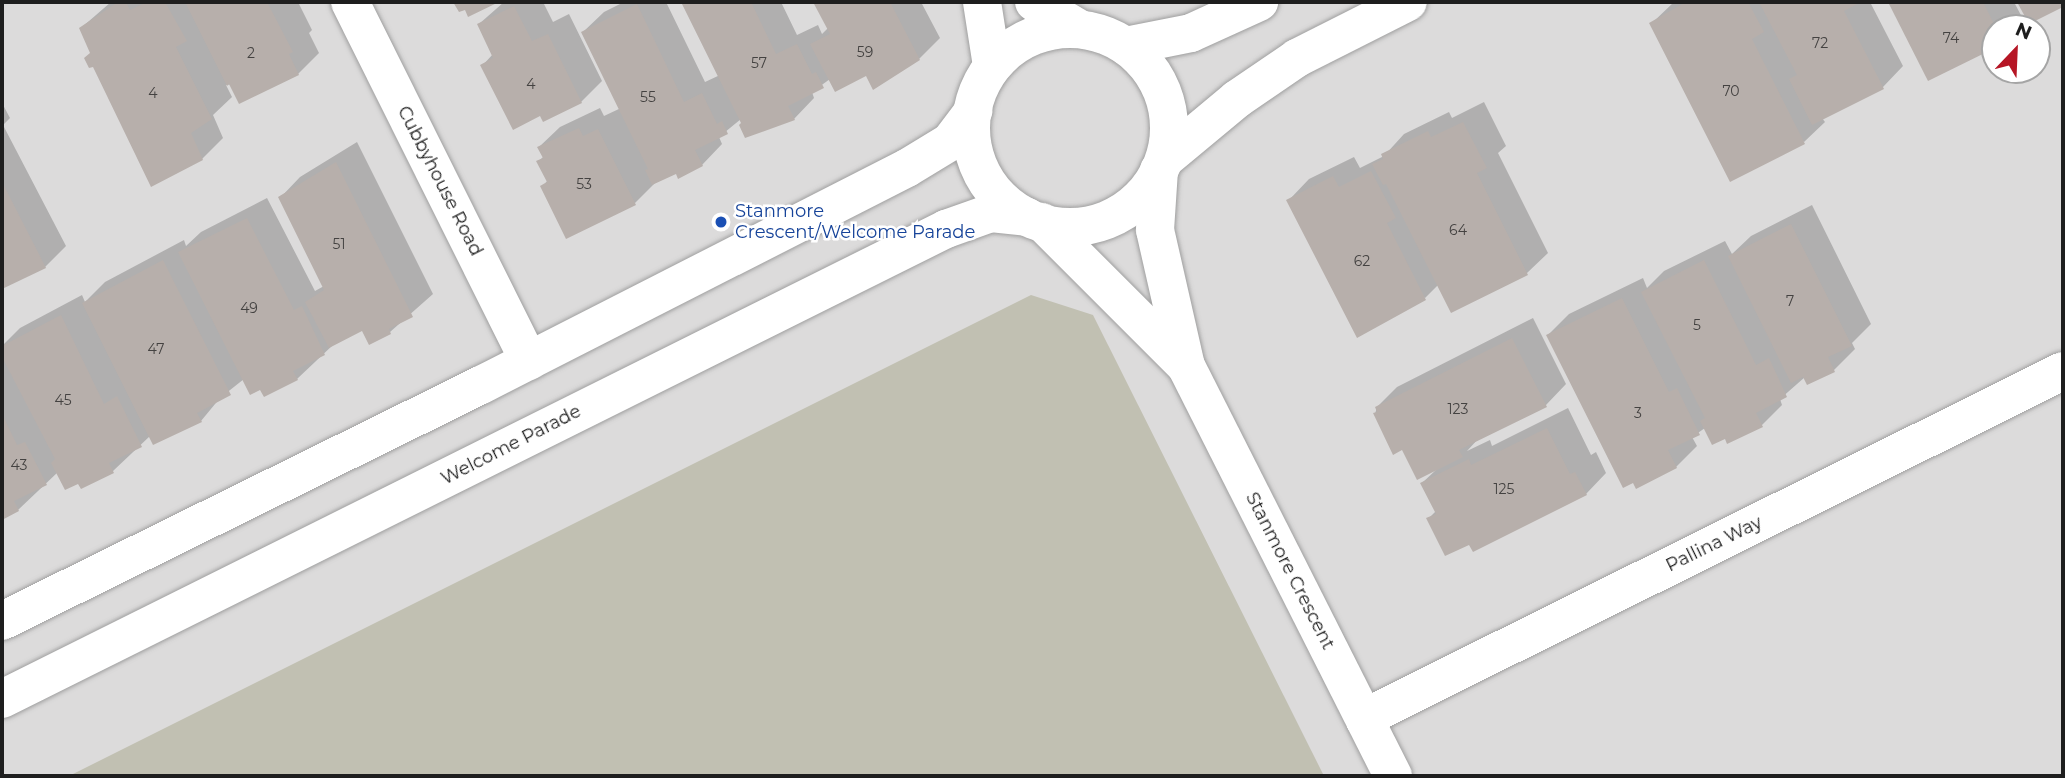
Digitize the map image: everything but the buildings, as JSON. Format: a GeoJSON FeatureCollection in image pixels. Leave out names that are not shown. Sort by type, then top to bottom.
{"type":"FeatureCollection","features":[{"type":"Feature","properties":{"kind":"street","name":"Cubbyhouse Road"},"geometry":{"type":"LineString","coordinates":[[350,2],[529,361]]}},
{"type":"Feature","properties":{"kind":"street"},"geometry":{"type":"LineString","coordinates":[[982,2],[992,66]]}},
{"type":"Feature","properties":{"kind":"street"},"geometry":{"type":"LineString","coordinates":[[1034,2],[1080,29]]}},
{"type":"Feature","properties":{"kind":"street"},"geometry":{"type":"LineString","coordinates":[[1126,46],[1191,33],[1259,2]]}},
{"type":"Feature","properties":{"kind":"street"},"geometry":{"type":"LineString","coordinates":[[1162,165],[1237,99],[1297,58],[1408,2]]}},
{"type":"Feature","properties":{"kind":"street"},"geometry":{"type":"LineString","coordinates":[[1080,29],[1104,34],[1126,46],[1149,67],[1163,94],[1170,124],[1162,165],[1148,190],[1122,213],[1092,225],[1058,227],[1034,219],[1000,197],[980,169],[971,135],[973,111],[980,87],[992,66],[1010,49],[1031,37],[1055,30],[1080,29]]}},
{"type":"Feature","properties":{"kind":"street"},"geometry":{"type":"LineString","coordinates":[[2,621],[529,361],[912,165],[950,142],[973,111]]}},
{"type":"Feature","properties":{"kind":"street","name":"Stanmore Crescent"},"geometry":{"type":"LineString","coordinates":[[1162,165],[1155,230],[1186,366],[1393,776]]}},
{"type":"Feature","properties":{"kind":"street","name":"Welcome Parade"},"geometry":{"type":"LineString","coordinates":[[2,699],[946,229],[991,213],[1034,219]]}},
{"type":"Feature","properties":{"kind":"street","name":"Stanmore Crescent"},"geometry":{"type":"LineString","coordinates":[[1034,219],[1186,366]]}},
{"type":"Feature","properties":{"kind":"street","name":"Pallina Way"},"geometry":{"type":"LineString","coordinates":[[1364,718],[2063,372]]}},
{"type":"Feature","properties":{"kind":"shaded area"},"geometry":{"type":"Polygon","coordinates":[[[2,2],[2063,2],[2063,776],[2,776],[2,2]]]}},
{"type":"Feature","properties":{"kind":"shaded area"},"geometry":{"type":"Polygon","coordinates":[[[1031,295],[1093,315],[1324,776],[69,776],[1031,295]]]}},
{"type":"Feature","properties":{"kind":"place","name":"Stanmore Crescent/Welcome Parade"},"geometry":{"type":"Point","coordinates":[721,222]}}]}
